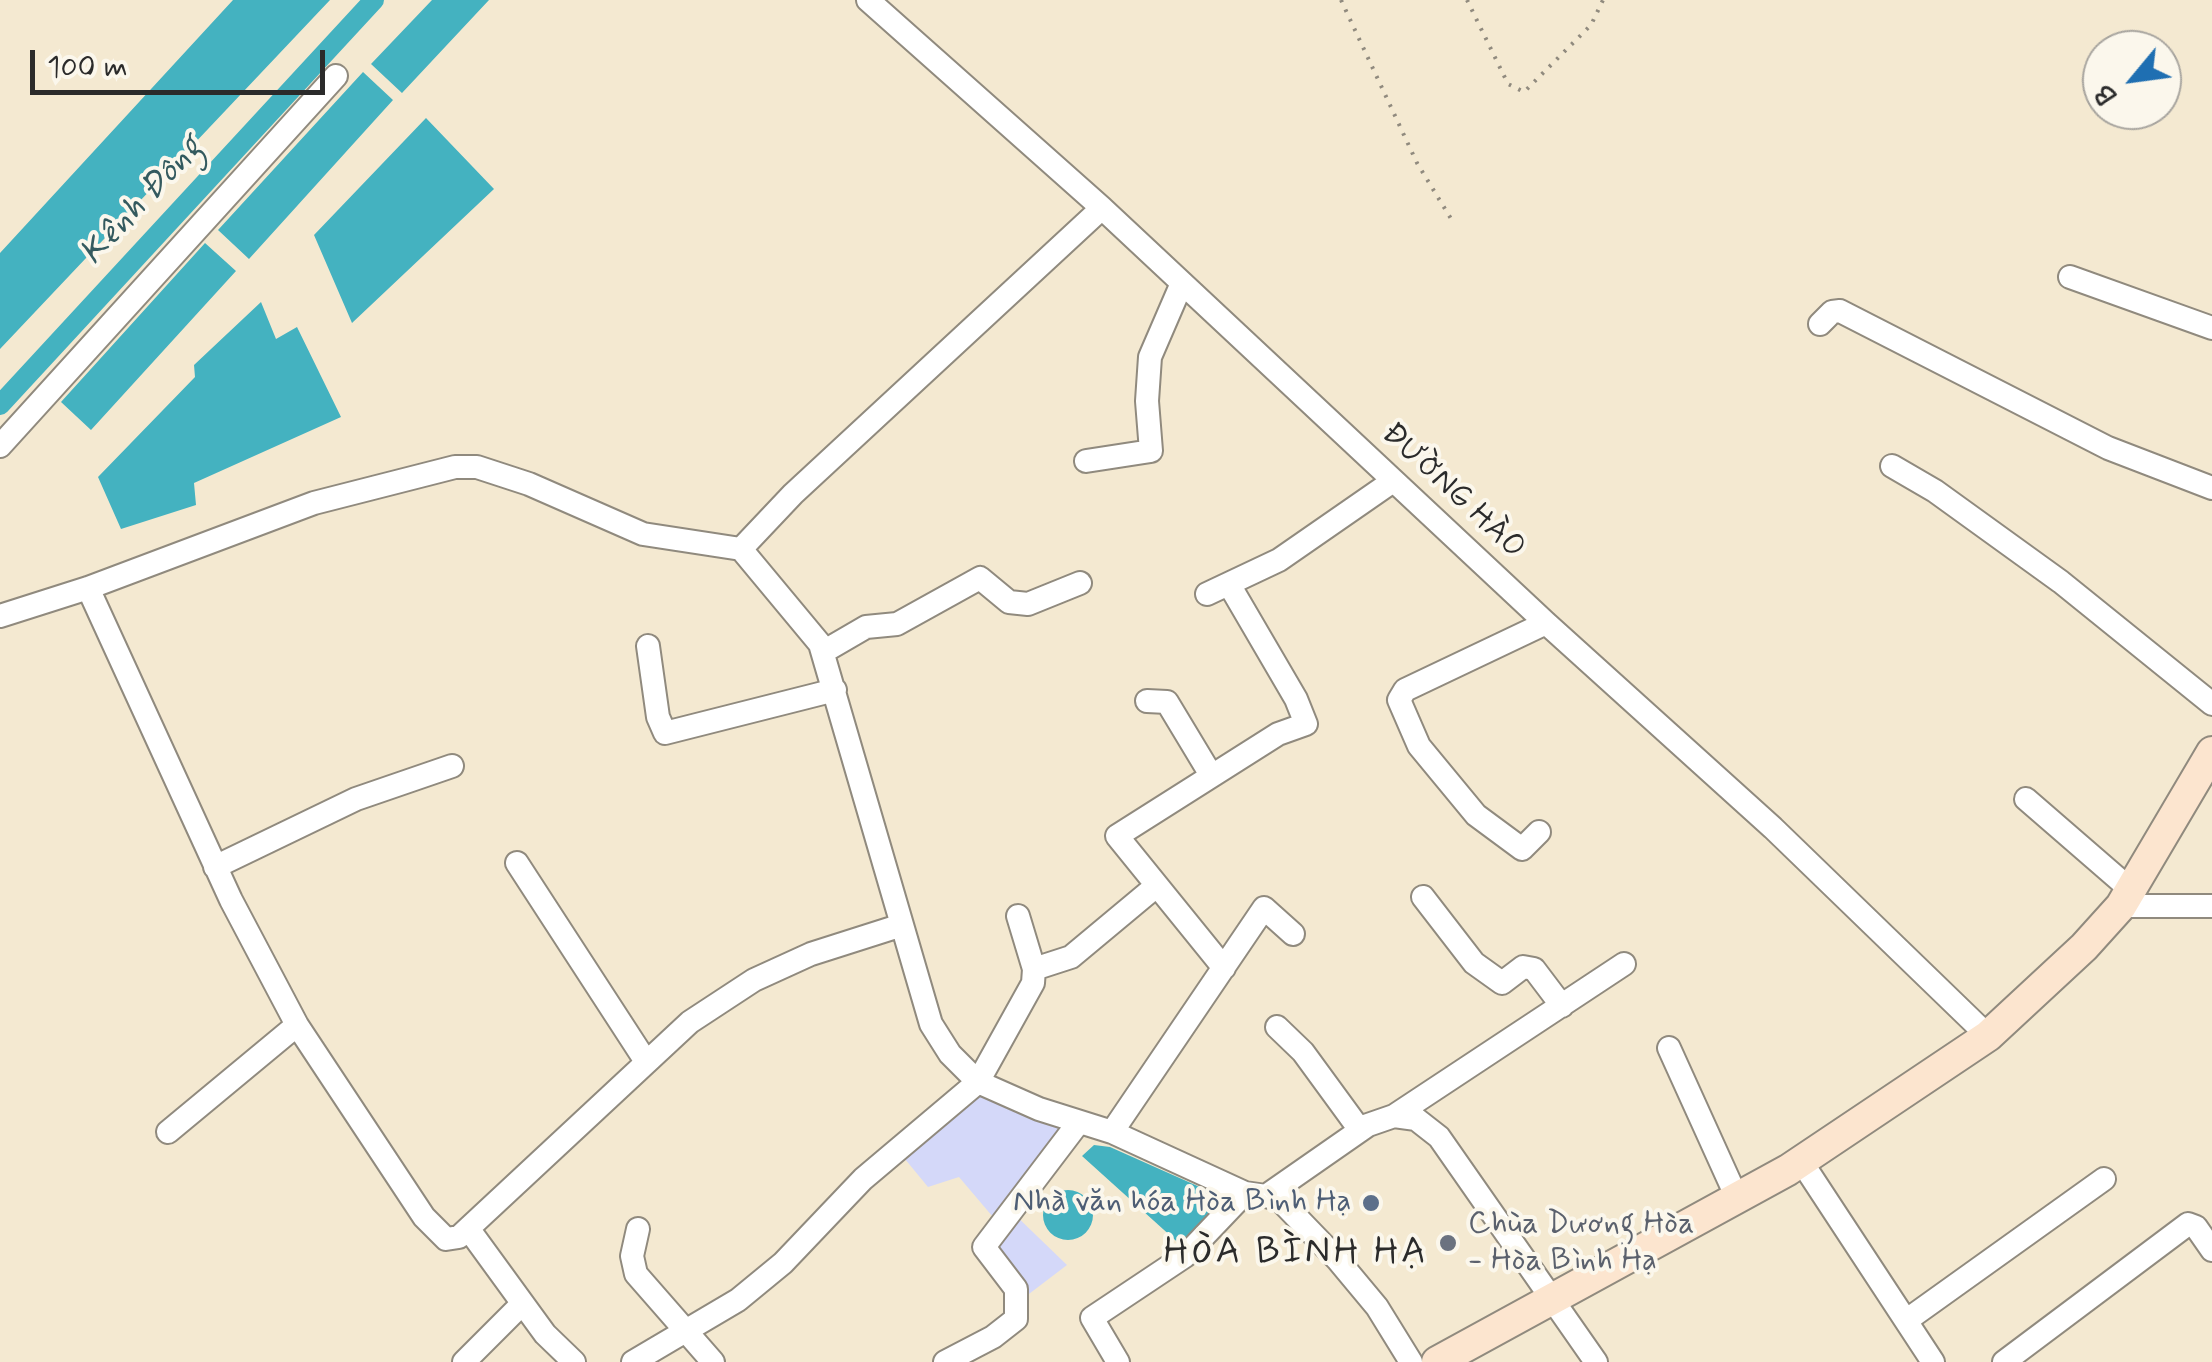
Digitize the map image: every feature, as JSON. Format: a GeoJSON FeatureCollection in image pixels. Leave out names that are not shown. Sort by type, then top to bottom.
{"type":"FeatureCollection","features":[{"type":"Feature","properties":{"kind":"main road"},"geometry":{"type":"LineString","coordinates":[[1438,1362],[1737,1198],[1988,1036],[2084,948],[2126,898],[2212,752]]}},
{"type":"Feature","properties":{"kind":"street","name":"ĐƯỜNG HÀO"},"geometry":{"type":"LineString","coordinates":[[868,0],[1102,208],[1392,482],[1773,828],[1988,1036]]}},
{"type":"Feature","properties":{"kind":"street"},"geometry":{"type":"LineString","coordinates":[[0,446],[336,76]]}},
{"type":"Feature","properties":{"kind":"street"},"geometry":{"type":"LineString","coordinates":[[741,549],[792,494],[1102,208]]}},
{"type":"Feature","properties":{"kind":"street"},"geometry":{"type":"LineString","coordinates":[[2070,277],[2212,328]]}},
{"type":"Feature","properties":{"kind":"street"},"geometry":{"type":"LineString","coordinates":[[1086,460],[1151,450],[1147,401],[1150,357],[1182,283]]}},
{"type":"Feature","properties":{"kind":"street"},"geometry":{"type":"LineString","coordinates":[[1820,324],[1832,312],[1840,311],[2108,448],[2212,488]]}},
{"type":"Feature","properties":{"kind":"street"},"geometry":{"type":"LineString","coordinates":[[1892,466],[1935,491],[2061,582],[2212,704]]}},
{"type":"Feature","properties":{"kind":"street"},"geometry":{"type":"LineString","coordinates":[[0,616],[88,588],[314,503],[455,468],[477,467],[529,484],[643,534],[741,549],[822,652],[932,1024],[950,1054],[978,1082],[1112,1132],[1255,1194],[1280,1200],[1377,1306],[1411,1362]]}},
{"type":"Feature","properties":{"kind":"street"},"geometry":{"type":"LineString","coordinates":[[1207,594],[1230,586],[1292,551],[1392,482]]}},
{"type":"Feature","properties":{"kind":"street"},"geometry":{"type":"LineString","coordinates":[[822,652],[866,627],[897,624],[980,578],[1009,602],[1028,604],[1080,584]]}},
{"type":"Feature","properties":{"kind":"street"},"geometry":{"type":"LineString","coordinates":[[1224,968],[1155,888],[1117,836],[1278,734],[1306,724],[1296,698],[1230,586]]}},
{"type":"Feature","properties":{"kind":"street"},"geometry":{"type":"LineString","coordinates":[[88,588],[216,867],[297,1024],[424,1217],[446,1239],[470,1231],[644,1060],[754,980],[811,954],[902,925]]}},
{"type":"Feature","properties":{"kind":"street"},"geometry":{"type":"LineString","coordinates":[[1539,832],[1522,849],[1476,816],[1419,746],[1399,700],[1405,690],[1546,623]]}},
{"type":"Feature","properties":{"kind":"street"},"geometry":{"type":"LineString","coordinates":[[648,646],[658,718],[665,733],[835,690]]}},
{"type":"Feature","properties":{"kind":"street"},"geometry":{"type":"LineString","coordinates":[[1147,700],[1167,702],[1211,776]]}},
{"type":"Feature","properties":{"kind":"street"},"geometry":{"type":"LineString","coordinates":[[216,867],[356,798],[452,766]]}},
{"type":"Feature","properties":{"kind":"street"},"geometry":{"type":"LineString","coordinates":[[2026,799],[2126,898],[2212,906]]}},
{"type":"Feature","properties":{"kind":"street"},"geometry":{"type":"LineString","coordinates":[[517,863],[644,1060]]}},
{"type":"Feature","properties":{"kind":"street"},"geometry":{"type":"LineString","coordinates":[[1034,969],[1071,958],[1155,888]]}},
{"type":"Feature","properties":{"kind":"street"},"geometry":{"type":"LineString","coordinates":[[1423,897],[1463,952],[1486,974],[1506,982],[1528,966],[1562,1006]]}},
{"type":"Feature","properties":{"kind":"street"},"geometry":{"type":"LineString","coordinates":[[1112,1132],[1264,908],[1293,934]]}},
{"type":"Feature","properties":{"kind":"street"},"geometry":{"type":"LineString","coordinates":[[633,1362],[689,1332],[783,1263],[863,1179],[978,1082],[1026,999],[1034,969],[1018,916]]}},
{"type":"Feature","properties":{"kind":"street"},"geometry":{"type":"LineString","coordinates":[[1118,1362],[1092,1318],[1185,1256],[1255,1194],[1360,1130],[1394,1116],[1624,964]]}},
{"type":"Feature","properties":{"kind":"street"},"geometry":{"type":"LineString","coordinates":[[168,1132],[297,1024]]}},
{"type":"Feature","properties":{"kind":"street"},"geometry":{"type":"LineString","coordinates":[[1277,1027],[1303,1052],[1360,1130]]}},
{"type":"Feature","properties":{"kind":"street"},"geometry":{"type":"LineString","coordinates":[[1669,1048],[1737,1198]]}},
{"type":"Feature","properties":{"kind":"street"},"geometry":{"type":"LineString","coordinates":[[1394,1116],[1416,1119],[1439,1136],[1596,1362]]}},
{"type":"Feature","properties":{"kind":"street"},"geometry":{"type":"LineString","coordinates":[[945,1362],[993,1337],[1016,1319],[1016,1289],[984,1247],[1079,1122]]}},
{"type":"Feature","properties":{"kind":"street"},"geometry":{"type":"LineString","coordinates":[[1801,1160],[1933,1362]]}},
{"type":"Feature","properties":{"kind":"street"},"geometry":{"type":"LineString","coordinates":[[1907,1320],[2104,1179]]}},
{"type":"Feature","properties":{"kind":"street"},"geometry":{"type":"LineString","coordinates":[[2004,1362],[2188,1224],[2196,1228],[2212,1250]]}},
{"type":"Feature","properties":{"kind":"street"},"geometry":{"type":"LineString","coordinates":[[638,1229],[632,1256],[636,1274],[714,1362]]}},
{"type":"Feature","properties":{"kind":"street"},"geometry":{"type":"LineString","coordinates":[[470,1231],[522,1304],[574,1362]]}},
{"type":"Feature","properties":{"kind":"street"},"geometry":{"type":"LineString","coordinates":[[464,1362],[522,1304]]}},
{"type":"Feature","properties":{"kind":"path"},"geometry":{"type":"LineString","coordinates":[[1341,0],[1417,163],[1453,222]]}},
{"type":"Feature","properties":{"kind":"path"},"geometry":{"type":"LineString","coordinates":[[1466,0],[1508,84],[1524,92],[1591,25],[1602,0]]}},
{"type":"Feature","properties":{"kind":"shaded area"},"geometry":{"type":"Polygon","coordinates":[[[978,1090],[1072,1121],[1009,1209],[1067,1265],[1025,1297],[990,1248],[1004,1230],[959,1177],[928,1187],[900,1153],[978,1090]]]}},
{"type":"Feature","properties":{"kind":"water"},"geometry":{"type":"Polygon","coordinates":[[[233,0],[330,0],[0,349],[0,253],[233,0]]]}},
{"type":"Feature","properties":{"kind":"water"},"geometry":{"type":"Polygon","coordinates":[[[432,0],[489,0],[402,93],[371,64],[432,0]]]}},
{"type":"Feature","properties":{"kind":"water"},"geometry":{"type":"Polygon","coordinates":[[[363,72],[393,100],[249,259],[218,230],[363,72]]]}},
{"type":"Feature","properties":{"kind":"water"},"geometry":{"type":"Polygon","coordinates":[[[426,118],[494,189],[352,323],[314,235],[426,118]]]}},
{"type":"Feature","properties":{"kind":"water"},"geometry":{"type":"Polygon","coordinates":[[[205,243],[236,271],[91,430],[61,402],[205,243]]]}},
{"type":"Feature","properties":{"kind":"water"},"geometry":{"type":"Polygon","coordinates":[[[261,302],[276,339],[297,327],[341,417],[194,483],[196,505],[121,529],[98,477],[195,377],[194,365],[261,302]]]}},
{"type":"Feature","properties":{"kind":"water"},"geometry":{"type":"Polygon","coordinates":[[[1094,1145],[1110,1147],[1229,1200],[1184,1248],[1082,1156],[1094,1145]]]}},
{"type":"Feature","properties":{"kind":"water"},"geometry":{"type":"Polygon","coordinates":[[[1068,1190],[1086,1197],[1093,1215],[1086,1233],[1068,1240],[1050,1233],[1043,1215],[1050,1197],[1068,1190]]]}},
{"type":"Feature","properties":{"kind":"waterway","name":"Kênh Đông"},"geometry":{"type":"LineString","coordinates":[[0,405],[374,0]]}},
{"type":"Feature","properties":{"kind":"place","name":"Nhà văn hóa Hòa Bình Hạ"},"geometry":{"type":"Point","coordinates":[1371,1203]}},
{"type":"Feature","properties":{"kind":"place","name":"Chùa Dương Hòa - Hòa Bình Hạ"},"geometry":{"type":"Point","coordinates":[1448,1243]}},
{"type":"Feature","properties":{"kind":"district","name":"HÒA BÌNH HẠ"},"geometry":{"type":"Point","coordinates":[1296,1254]}}]}
